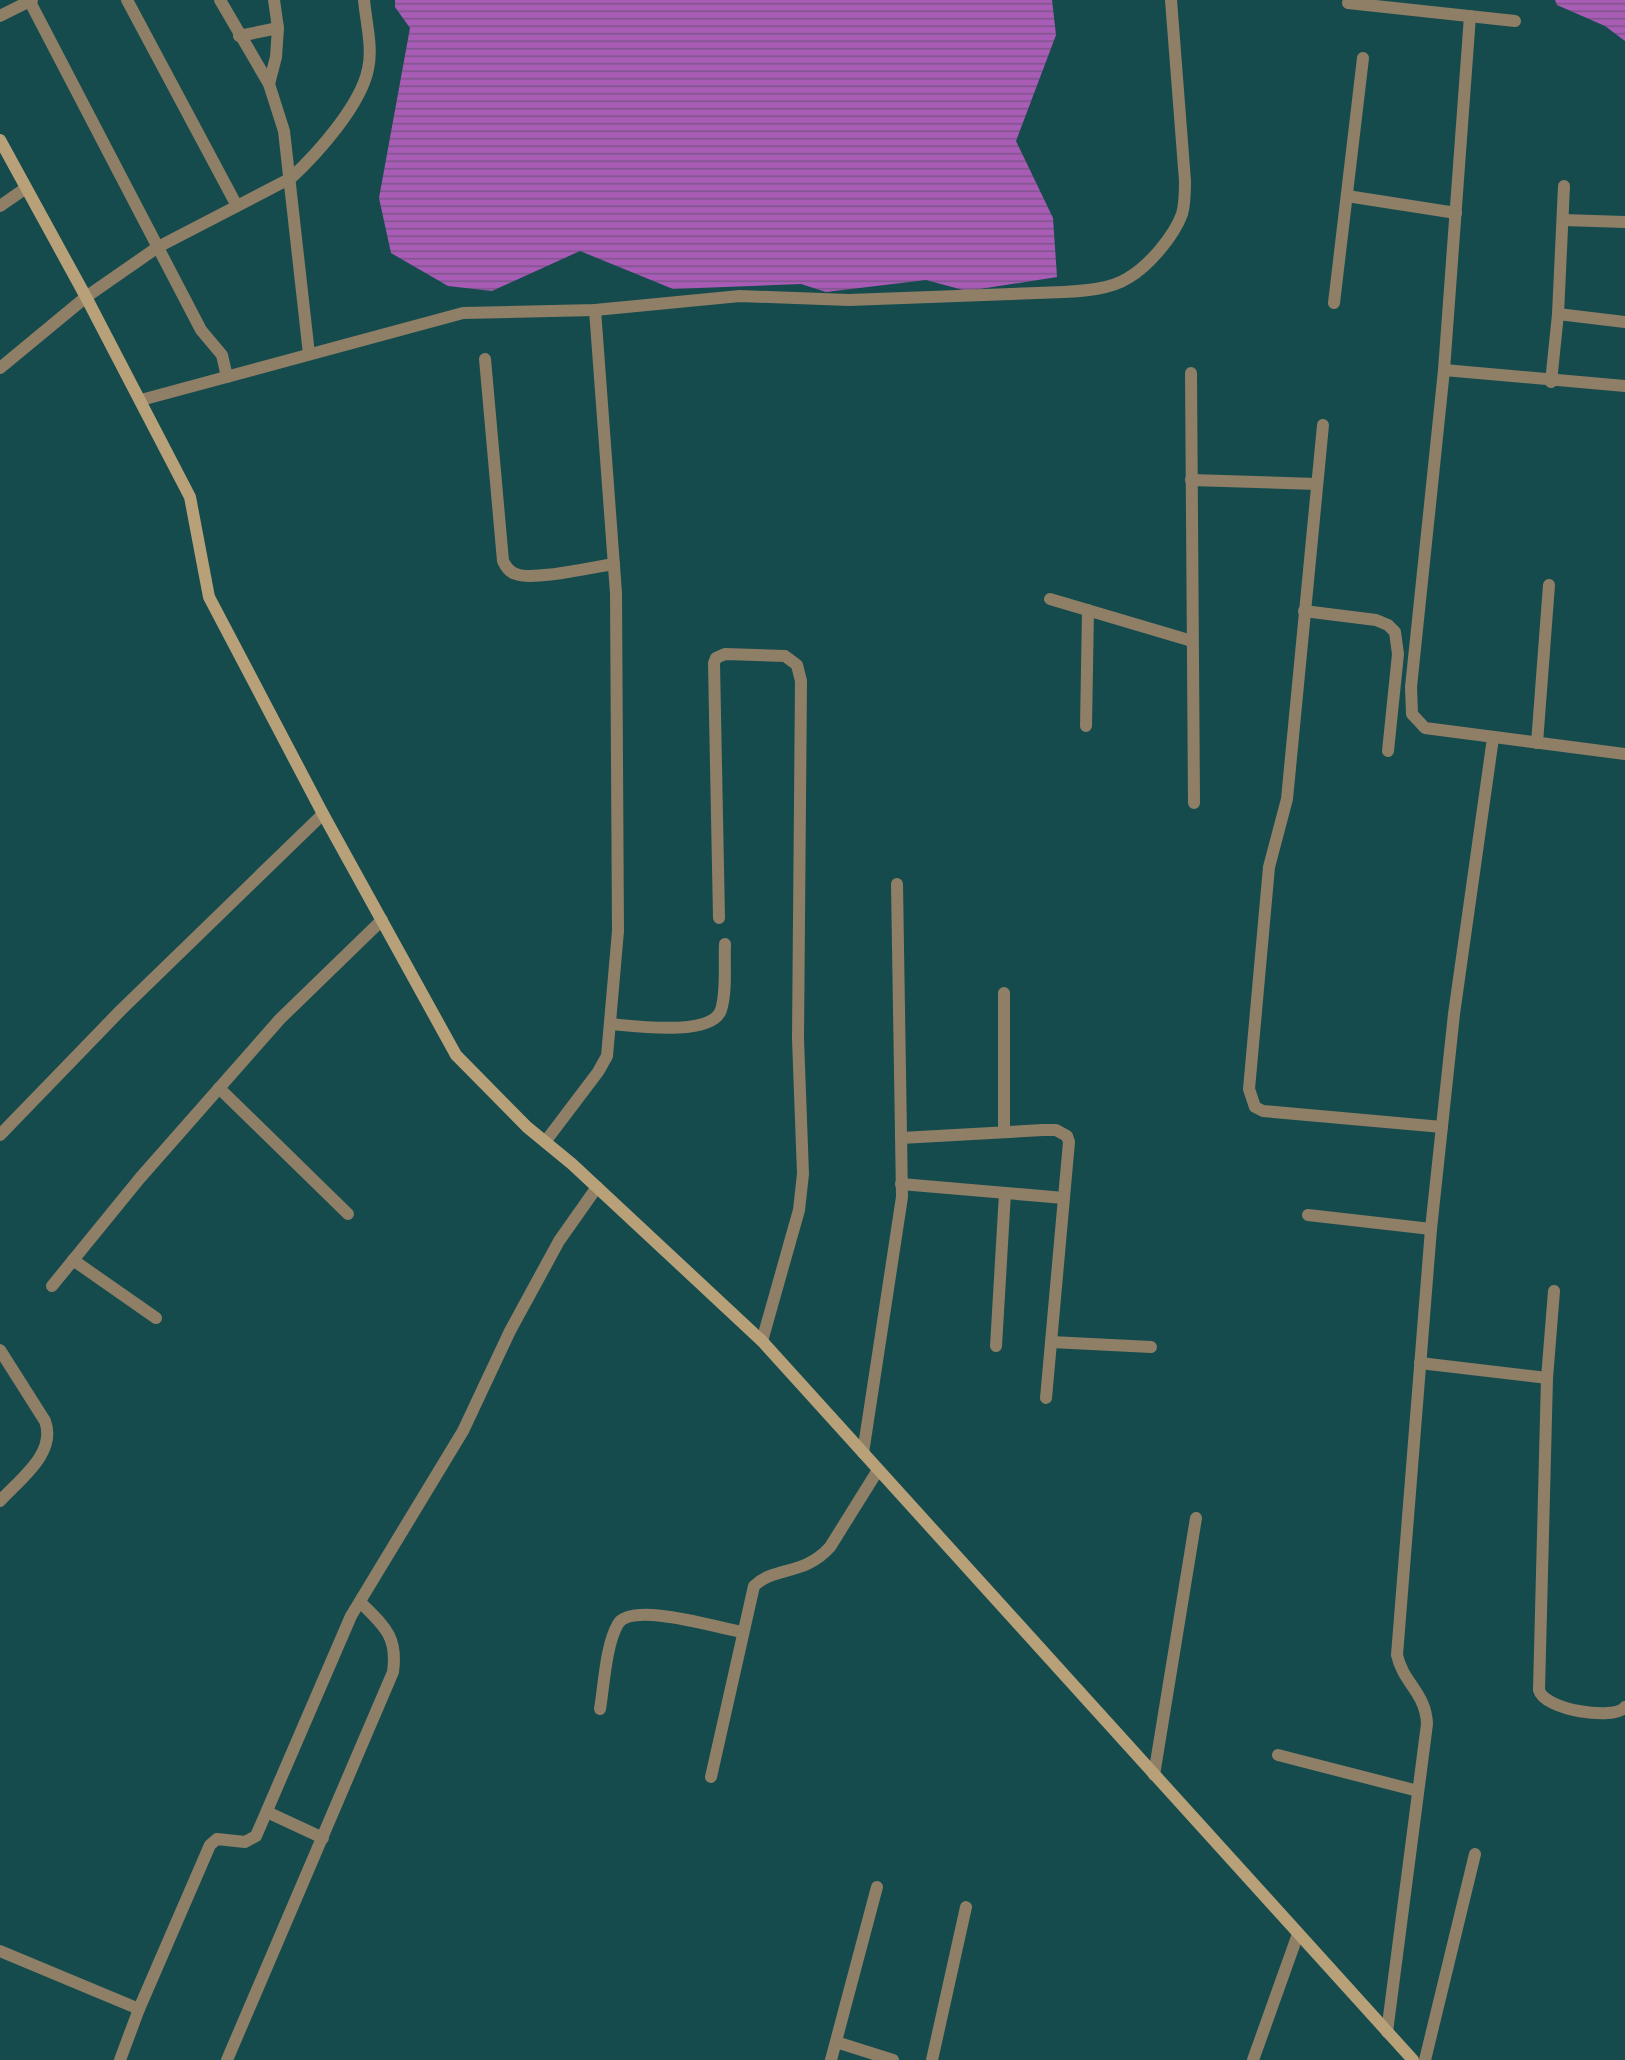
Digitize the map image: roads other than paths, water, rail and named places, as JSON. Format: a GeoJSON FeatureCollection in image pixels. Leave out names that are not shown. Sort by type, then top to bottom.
{"type":"FeatureCollection","features":[{"type":"Feature","properties":{"kind":"street"},"geometry":{"type":"LineString","coordinates":[[0,16],[30,0],[201,330],[222,355],[227,377]]}},
{"type":"Feature","properties":{"kind":"street"},"geometry":{"type":"LineString","coordinates":[[127,0],[237,206]]}},
{"type":"Feature","properties":{"kind":"street"},"geometry":{"type":"LineString","coordinates":[[220,0],[268,84],[284,131],[309,354]]}},
{"type":"Feature","properties":{"kind":"street"},"geometry":{"type":"LineString","coordinates":[[268,84],[276,57],[278,28],[274,0]]}},
{"type":"Feature","properties":{"kind":"street"},"geometry":{"type":"LineString","coordinates":[[0,368],[86,297],[158,247],[291,178],[330,137],[363,86],[370,52],[364,0]]}},
{"type":"Feature","properties":{"kind":"street"},"geometry":{"type":"LineString","coordinates":[[141,400],[463,313],[595,310],[740,296],[849,300],[1082,291],[1128,279],[1152,256],[1178,224],[1183,211],[1185,181],[1171,0]]}},
{"type":"Feature","properties":{"kind":"street"},"geometry":{"type":"LineString","coordinates":[[1348,3],[1515,21]]}},
{"type":"Feature","properties":{"kind":"street"},"geometry":{"type":"LineString","coordinates":[[1470,16],[1443,370],[1411,687],[1412,714],[1425,728],[1625,754]]}},
{"type":"Feature","properties":{"kind":"street"},"geometry":{"type":"LineString","coordinates":[[239,36],[278,28]]}},
{"type":"Feature","properties":{"kind":"street"},"geometry":{"type":"LineString","coordinates":[[1334,303],[1363,58]]}},
{"type":"Feature","properties":{"kind":"street"},"geometry":{"type":"LineString","coordinates":[[0,140],[141,400],[190,497],[209,597],[323,814],[456,1055],[545,1142],[597,1187],[762,1341],[1413,2060]]}},
{"type":"Feature","properties":{"kind":"street"},"geometry":{"type":"LineString","coordinates":[[1551,382],[1558,314],[1564,186]]}},
{"type":"Feature","properties":{"kind":"street"},"geometry":{"type":"LineString","coordinates":[[0,206],[26,188]]}},
{"type":"Feature","properties":{"kind":"street"},"geometry":{"type":"LineString","coordinates":[[1347,196],[1456,213]]}},
{"type":"Feature","properties":{"kind":"street"},"geometry":{"type":"LineString","coordinates":[[1563,220],[1625,222]]}},
{"type":"Feature","properties":{"kind":"street"},"geometry":{"type":"LineString","coordinates":[[545,1142],[598,1072],[607,1056],[618,931],[614,564],[595,310]]}},
{"type":"Feature","properties":{"kind":"street"},"geometry":{"type":"LineString","coordinates":[[1558,314],[1625,322]]}},
{"type":"Feature","properties":{"kind":"street"},"geometry":{"type":"LineString","coordinates":[[485,359],[502,561],[516,575],[531,576],[614,564]]}},
{"type":"Feature","properties":{"kind":"street"},"geometry":{"type":"LineString","coordinates":[[1443,370],[1551,382],[1625,386]]}},
{"type":"Feature","properties":{"kind":"street"},"geometry":{"type":"LineString","coordinates":[[1191,373],[1194,803]]}},
{"type":"Feature","properties":{"kind":"street"},"geometry":{"type":"LineString","coordinates":[[1323,425],[1287,799],[1269,867],[1249,1074],[1251,1099],[1255,1107],[1263,1111],[1442,1127]]}},
{"type":"Feature","properties":{"kind":"street"},"geometry":{"type":"LineString","coordinates":[[1191,480],[1317,484]]}},
{"type":"Feature","properties":{"kind":"street"},"geometry":{"type":"LineString","coordinates":[[1537,743],[1549,585]]}},
{"type":"Feature","properties":{"kind":"street"},"geometry":{"type":"LineString","coordinates":[[1050,599],[1192,641]]}},
{"type":"Feature","properties":{"kind":"street"},"geometry":{"type":"LineString","coordinates":[[1086,726],[1088,610]]}},
{"type":"Feature","properties":{"kind":"street"},"geometry":{"type":"LineString","coordinates":[[1304,611],[1376,620],[1388,625],[1395,632],[1398,640],[1398,654],[1388,751]]}},
{"type":"Feature","properties":{"kind":"street"},"geometry":{"type":"LineString","coordinates":[[719,918],[714,663],[716,658],[725,654],[785,656],[797,664],[801,681],[798,1039],[803,1174],[799,1210],[762,1341]]}},
{"type":"Feature","properties":{"kind":"street"},"geometry":{"type":"LineString","coordinates":[[1387,2032],[1427,1712],[1423,1700],[1401,1670],[1397,1655],[1420,1363],[1431,1229],[1454,1014],[1493,738]]}},
{"type":"Feature","properties":{"kind":"street"},"geometry":{"type":"LineString","coordinates":[[0,1135],[121,1010],[323,814]]}},
{"type":"Feature","properties":{"kind":"street"},"geometry":{"type":"LineString","coordinates":[[863,1453],[894,1251],[901,1184],[897,884]]}},
{"type":"Feature","properties":{"kind":"street"},"geometry":{"type":"LineString","coordinates":[[52,1286],[140,1178],[280,1019],[382,920]]}},
{"type":"Feature","properties":{"kind":"street"},"geometry":{"type":"LineString","coordinates":[[610,1024],[685,1027],[703,1025],[715,1020],[721,1010],[725,944]]}},
{"type":"Feature","properties":{"kind":"street"},"geometry":{"type":"LineString","coordinates":[[1004,993],[1004,1132]]}},
{"type":"Feature","properties":{"kind":"street"},"geometry":{"type":"LineString","coordinates":[[219,1088],[348,1214]]}},
{"type":"Feature","properties":{"kind":"street"},"geometry":{"type":"LineString","coordinates":[[901,1138],[1056,1130],[1067,1136],[1070,1142],[1046,1398]]}},
{"type":"Feature","properties":{"kind":"street"},"geometry":{"type":"LineString","coordinates":[[901,1184],[1064,1198]]}},
{"type":"Feature","properties":{"kind":"street"},"geometry":{"type":"LineString","coordinates":[[120,2060],[139,2009],[210,1845],[218,1839],[245,1842],[252,1839],[267,1812],[360,1602],[463,1431],[510,1331],[559,1241],[597,1187]]}},
{"type":"Feature","properties":{"kind":"street"},"geometry":{"type":"LineString","coordinates":[[996,1346],[1005,1193]]}},
{"type":"Feature","properties":{"kind":"street"},"geometry":{"type":"LineString","coordinates":[[1308,1215],[1431,1229]]}},
{"type":"Feature","properties":{"kind":"street"},"geometry":{"type":"LineString","coordinates":[[73,1260],[156,1318]]}},
{"type":"Feature","properties":{"kind":"street"},"geometry":{"type":"LineString","coordinates":[[1554,1291],[1547,1378],[1538,1647],[1540,1696],[1553,1705],[1603,1714],[1616,1714],[1625,1707]]}},
{"type":"Feature","properties":{"kind":"street"},"geometry":{"type":"LineString","coordinates":[[1051,1342],[1151,1347]]}},
{"type":"Feature","properties":{"kind":"street"},"geometry":{"type":"LineString","coordinates":[[0,1350],[45,1421],[49,1432],[48,1442],[42,1455],[0,1501]]}},
{"type":"Feature","properties":{"kind":"street"},"geometry":{"type":"LineString","coordinates":[[1420,1363],[1547,1378]]}},
{"type":"Feature","properties":{"kind":"street"},"geometry":{"type":"LineString","coordinates":[[711,1777],[754,1586],[762,1578],[793,1571],[820,1558],[830,1547],[878,1470]]}},
{"type":"Feature","properties":{"kind":"street"},"geometry":{"type":"LineString","coordinates":[[1154,1775],[1196,1518]]}},
{"type":"Feature","properties":{"kind":"street"},"geometry":{"type":"LineString","coordinates":[[227,2060],[393,1672],[395,1654],[392,1640],[382,1623],[360,1602]]}},
{"type":"Feature","properties":{"kind":"street"},"geometry":{"type":"LineString","coordinates":[[600,1709],[613,1634],[619,1622],[626,1616],[653,1614],[742,1632]]}},
{"type":"Feature","properties":{"kind":"street"},"geometry":{"type":"LineString","coordinates":[[1278,1755],[1418,1791]]}},
{"type":"Feature","properties":{"kind":"street"},"geometry":{"type":"LineString","coordinates":[[267,1812],[323,1838]]}},
{"type":"Feature","properties":{"kind":"street"},"geometry":{"type":"LineString","coordinates":[[1425,2060],[1475,1854]]}},
{"type":"Feature","properties":{"kind":"street"},"geometry":{"type":"LineString","coordinates":[[831,2060],[878,1887]]}},
{"type":"Feature","properties":{"kind":"street"},"geometry":{"type":"LineString","coordinates":[[932,2060],[966,1907]]}},
{"type":"Feature","properties":{"kind":"street"},"geometry":{"type":"LineString","coordinates":[[1253,2060],[1298,1934]]}},
{"type":"Feature","properties":{"kind":"street"},"geometry":{"type":"LineString","coordinates":[[0,1951],[139,2009]]}},
{"type":"Feature","properties":{"kind":"street"},"geometry":{"type":"LineString","coordinates":[[836,2042],[893,2060]]}}]}
